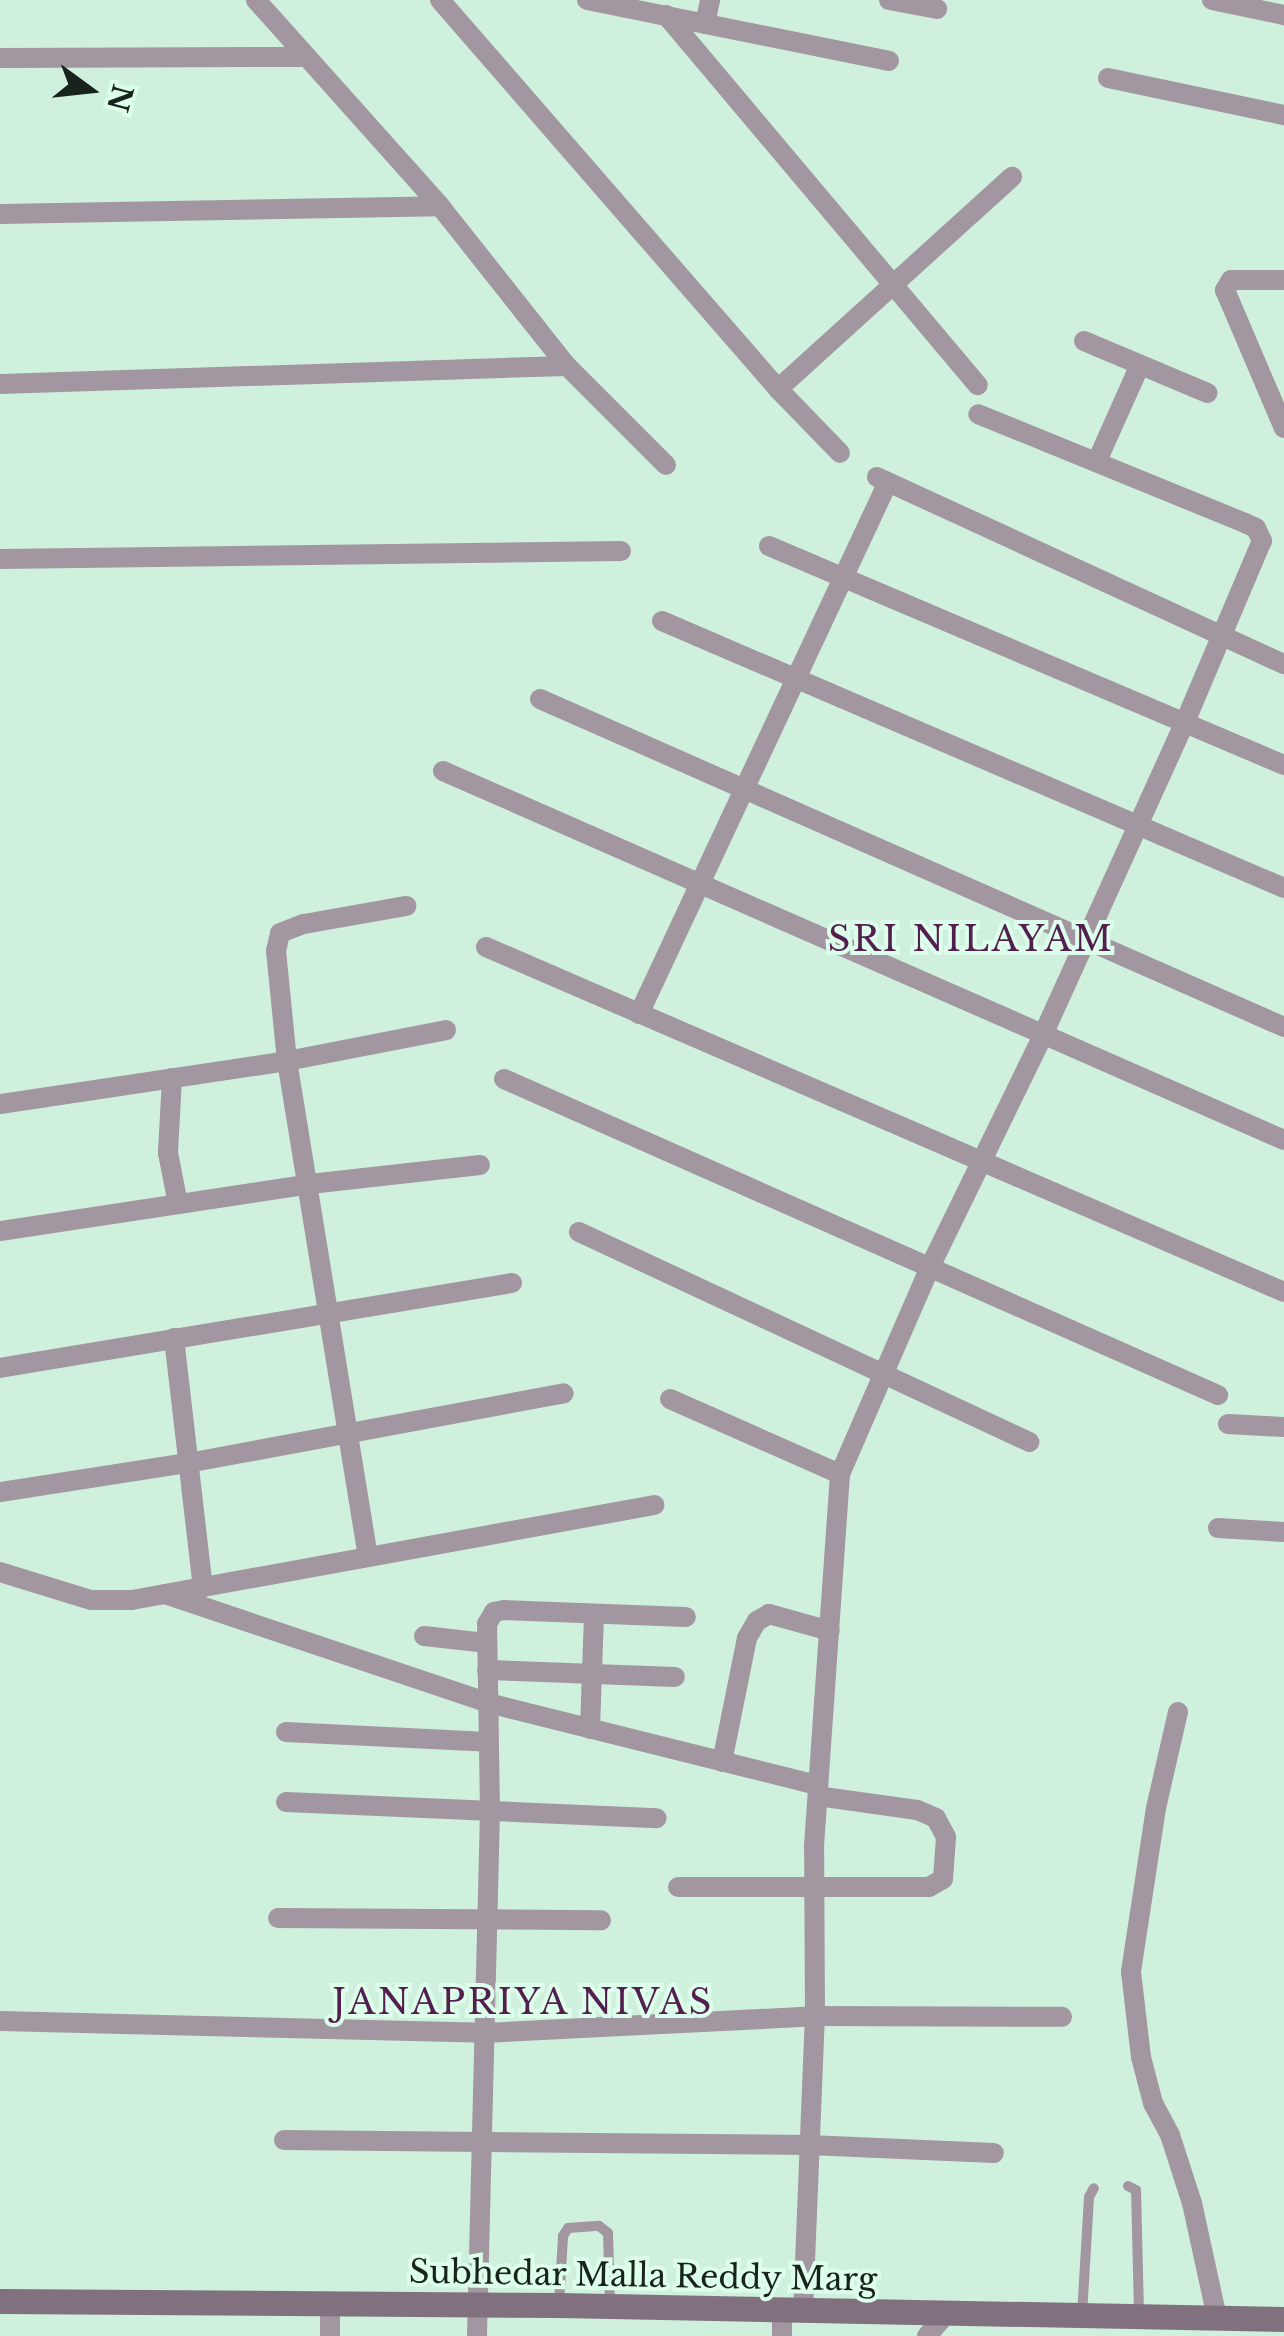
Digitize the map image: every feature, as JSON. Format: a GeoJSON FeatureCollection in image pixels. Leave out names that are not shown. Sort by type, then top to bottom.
{"type":"FeatureCollection","features":[{"type":"Feature","properties":{"kind":"main road","name":"Subhedar Malla Reddy Marg"},"geometry":{"type":"LineString","coordinates":[[0,2301],[559,2305],[789,2320],[946,2314],[1284,2319]]}},
{"type":"Feature","properties":{"kind":"street"},"geometry":{"type":"LineString","coordinates":[[256,0],[440,206],[567,366],[666,465]]}},
{"type":"Feature","properties":{"kind":"street"},"geometry":{"type":"LineString","coordinates":[[440,0],[778,388],[840,453]]}},
{"type":"Feature","properties":{"kind":"street"},"geometry":{"type":"LineString","coordinates":[[587,0],[888,61]]}},
{"type":"Feature","properties":{"kind":"street"},"geometry":{"type":"LineString","coordinates":[[705,24],[710,0]]}},
{"type":"Feature","properties":{"kind":"street"},"geometry":{"type":"LineString","coordinates":[[888,0],[937,9]]}},
{"type":"Feature","properties":{"kind":"street"},"geometry":{"type":"LineString","coordinates":[[1212,0],[1284,15]]}},
{"type":"Feature","properties":{"kind":"street"},"geometry":{"type":"LineString","coordinates":[[666,15],[978,385]]}},
{"type":"Feature","properties":{"kind":"street"},"geometry":{"type":"LineString","coordinates":[[0,58],[304,57]]}},
{"type":"Feature","properties":{"kind":"street"},"geometry":{"type":"LineString","coordinates":[[1108,78],[1284,116]]}},
{"type":"Feature","properties":{"kind":"street"},"geometry":{"type":"LineString","coordinates":[[778,388],[1012,178]]}},
{"type":"Feature","properties":{"kind":"street"},"geometry":{"type":"LineString","coordinates":[[0,214],[440,206]]}},
{"type":"Feature","properties":{"kind":"street"},"geometry":{"type":"LineString","coordinates":[[1281,414],[1225,290],[1231,280],[1284,280]]}},
{"type":"Feature","properties":{"kind":"street"},"geometry":{"type":"LineString","coordinates":[[1084,342],[1208,393]]}},
{"type":"Feature","properties":{"kind":"street"},"geometry":{"type":"LineString","coordinates":[[1097,461],[1140,365]]}},
{"type":"Feature","properties":{"kind":"street"},"geometry":{"type":"LineString","coordinates":[[0,384],[567,366]]}},
{"type":"Feature","properties":{"kind":"street"},"geometry":{"type":"LineString","coordinates":[[789,2320],[809,2145],[818,1791],[840,1474],[930,1267],[1042,1037],[1224,636],[1262,541],[1256,528],[978,414]]}},
{"type":"Feature","properties":{"kind":"street"},"geometry":{"type":"LineString","coordinates":[[639,1014],[843,579],[882,479],[1284,664]]}},
{"type":"Feature","properties":{"kind":"street"},"geometry":{"type":"LineString","coordinates":[[769,546],[1284,765]]}},
{"type":"Feature","properties":{"kind":"street"},"geometry":{"type":"LineString","coordinates":[[0,559],[621,551]]}},
{"type":"Feature","properties":{"kind":"street"},"geometry":{"type":"LineString","coordinates":[[662,621],[1284,888]]}},
{"type":"Feature","properties":{"kind":"street"},"geometry":{"type":"LineString","coordinates":[[540,699],[1284,1027]]}},
{"type":"Feature","properties":{"kind":"street"},"geometry":{"type":"LineString","coordinates":[[443,771],[1284,1140]]}},
{"type":"Feature","properties":{"kind":"street"},"geometry":{"type":"LineString","coordinates":[[368,1557],[275,971],[280,933],[304,924],[406,906]]}},
{"type":"Feature","properties":{"kind":"street"},"geometry":{"type":"LineString","coordinates":[[486,947],[1284,1292]]}},
{"type":"Feature","properties":{"kind":"street"},"geometry":{"type":"LineString","coordinates":[[0,1104],[288,1061],[446,1030]]}},
{"type":"Feature","properties":{"kind":"street"},"geometry":{"type":"LineString","coordinates":[[172,1078],[168,1153],[178,1204]]}},
{"type":"Feature","properties":{"kind":"street"},"geometry":{"type":"LineString","coordinates":[[504,1079],[1218,1394]]}},
{"type":"Feature","properties":{"kind":"street"},"geometry":{"type":"LineString","coordinates":[[0,1231],[310,1184],[480,1164]]}},
{"type":"Feature","properties":{"kind":"street"},"geometry":{"type":"LineString","coordinates":[[579,1232],[1029,1442]]}},
{"type":"Feature","properties":{"kind":"street"},"geometry":{"type":"LineString","coordinates":[[0,1368],[512,1283]]}},
{"type":"Feature","properties":{"kind":"street"},"geometry":{"type":"LineString","coordinates":[[174,1338],[203,1588]]}},
{"type":"Feature","properties":{"kind":"street"},"geometry":{"type":"LineString","coordinates":[[0,1492],[564,1393]]}},
{"type":"Feature","properties":{"kind":"street"},"geometry":{"type":"LineString","coordinates":[[670,1398],[840,1474]]}},
{"type":"Feature","properties":{"kind":"street"},"geometry":{"type":"LineString","coordinates":[[1228,1424],[1284,1427]]}},
{"type":"Feature","properties":{"kind":"street"},"geometry":{"type":"LineString","coordinates":[[0,1572],[92,1600],[165,1594],[654,1504]]}},
{"type":"Feature","properties":{"kind":"street"},"geometry":{"type":"LineString","coordinates":[[1218,1528],[1284,1532]]}},
{"type":"Feature","properties":{"kind":"street"},"geometry":{"type":"LineString","coordinates":[[165,1594],[488,1703],[722,1762],[818,1791],[930,1814],[946,1838],[943,1878],[929,1887],[678,1887]]}},
{"type":"Feature","properties":{"kind":"street"},"geometry":{"type":"LineString","coordinates":[[477,2336],[490,1812],[486,1624],[494,1612],[686,1617]]}},
{"type":"Feature","properties":{"kind":"street"},"geometry":{"type":"LineString","coordinates":[[722,1762],[747,1638],[756,1621],[769,1614],[830,1632]]}},
{"type":"Feature","properties":{"kind":"street"},"geometry":{"type":"LineString","coordinates":[[590,1729],[594,1616]]}},
{"type":"Feature","properties":{"kind":"street"},"geometry":{"type":"LineString","coordinates":[[424,1636],[486,1643]]}},
{"type":"Feature","properties":{"kind":"street"},"geometry":{"type":"LineString","coordinates":[[487,1670],[675,1677]]}},
{"type":"Feature","properties":{"kind":"street"},"geometry":{"type":"LineString","coordinates":[[1178,1712],[1156,1808],[1131,1972],[1141,2057],[1153,2104],[1170,2135],[1192,2202],[1216,2318]]}},
{"type":"Feature","properties":{"kind":"street"},"geometry":{"type":"LineString","coordinates":[[286,1732],[488,1742]]}},
{"type":"Feature","properties":{"kind":"street"},"geometry":{"type":"LineString","coordinates":[[286,1802],[656,1818]]}},
{"type":"Feature","properties":{"kind":"street"},"geometry":{"type":"LineString","coordinates":[[278,1918],[601,1920]]}},
{"type":"Feature","properties":{"kind":"street"},"geometry":{"type":"LineString","coordinates":[[0,2022],[485,2033],[815,2016],[1062,2017]]}},
{"type":"Feature","properties":{"kind":"street"},"geometry":{"type":"LineString","coordinates":[[284,2140],[482,2145],[809,2145],[994,2153]]}},
{"type":"Feature","properties":{"kind":"street"},"geometry":{"type":"LineString","coordinates":[[330,2304],[330,2336]]}},
{"type":"Feature","properties":{"kind":"street"},"geometry":{"type":"LineString","coordinates":[[927,2336],[946,2314]]}},
{"type":"Feature","properties":{"kind":"lane"},"geometry":{"type":"LineString","coordinates":[[1128,2186],[1136,2190],[1140,2317]]}},
{"type":"Feature","properties":{"kind":"lane"},"geometry":{"type":"LineString","coordinates":[[1082,2316],[1090,2197],[1094,2188]]}},
{"type":"Feature","properties":{"kind":"lane"},"geometry":{"type":"LineString","coordinates":[[559,2305],[563,2236],[568,2228],[600,2226],[608,2233],[610,2307]]}},
{"type":"Feature","properties":{"kind":"district","name":"SRI NILAYAM"},"geometry":{"type":"Point","coordinates":[971,939]}},
{"type":"Feature","properties":{"kind":"district","name":"JANAPRIYA NIVAS"},"geometry":{"type":"Point","coordinates":[523,2002]}}]}
